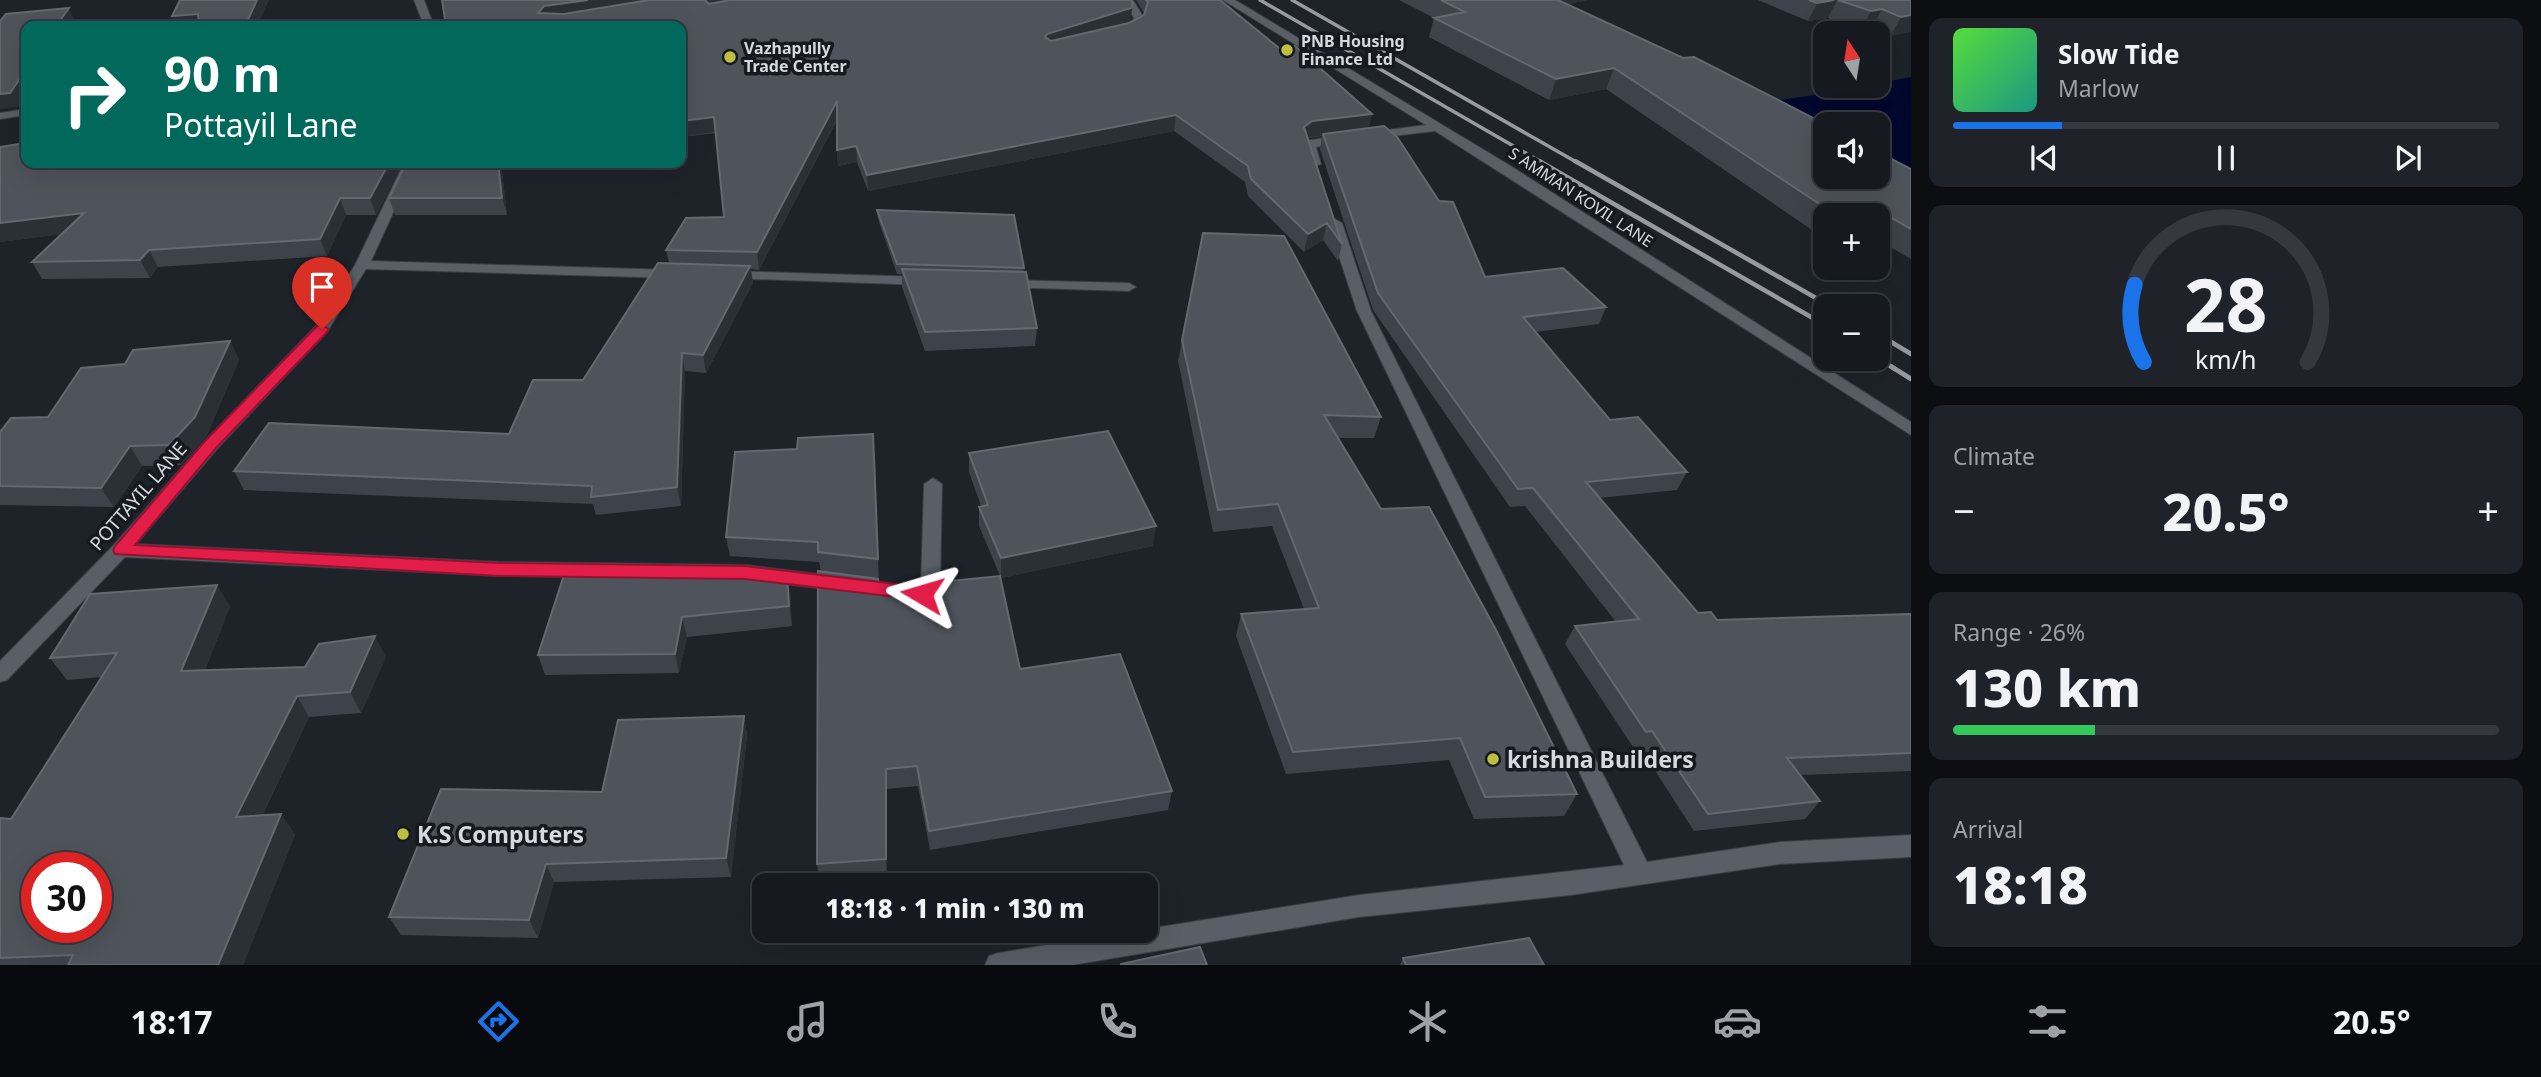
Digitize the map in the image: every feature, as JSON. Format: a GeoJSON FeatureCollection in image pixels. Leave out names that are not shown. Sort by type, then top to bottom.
{"type":"FeatureCollection","features":[{"type":"Feature","properties":{"kind":"street"},"geometry":{"type":"LineString","coordinates":[[419,0],[427,21]]}},
{"type":"Feature","properties":{"kind":"street"},"geometry":{"type":"LineString","coordinates":[[1111,36],[1136,26],[1139,18],[1128,0]]}},
{"type":"Feature","properties":{"kind":"street","name":"S AMMAN KOVIL LANE"},"geometry":{"type":"LineString","coordinates":[[1228,0],[1437,127],[1911,430]]}},
{"type":"Feature","properties":{"kind":"street"},"geometry":{"type":"LineString","coordinates":[[0,116],[21,112]]}},
{"type":"Feature","properties":{"kind":"street"},"geometry":{"type":"LineString","coordinates":[[0,127],[21,123]]}},
{"type":"Feature","properties":{"kind":"street"},"geometry":{"type":"LineString","coordinates":[[1322,183],[1309,144],[1437,127]]}},
{"type":"Feature","properties":{"kind":"street","name":"POTTAYIL LANE"},"geometry":{"type":"LineString","coordinates":[[0,674],[121,550],[211,445],[322,329],[362,265],[408,168]]}},
{"type":"Feature","properties":{"kind":"street"},"geometry":{"type":"LineString","coordinates":[[1330,208],[1364,311],[1640,873]]}},
{"type":"Feature","properties":{"kind":"street"},"geometry":{"type":"LineString","coordinates":[[362,265],[683,274]]}},
{"type":"Feature","properties":{"kind":"street"},"geometry":{"type":"LineString","coordinates":[[711,275],[934,282]]}},
{"type":"Feature","properties":{"kind":"street"},"geometry":{"type":"LineString","coordinates":[[989,283],[1129,287]]}},
{"type":"Feature","properties":{"kind":"street"},"geometry":{"type":"LineString","coordinates":[[895,590],[922,594],[930,590],[933,484]]}},
{"type":"Feature","properties":{"kind":"street"},"geometry":{"type":"LineString","coordinates":[[121,550],[500,569],[745,572],[854,585]]}},
{"type":"Feature","properties":{"kind":"street"},"geometry":{"type":"LineString","coordinates":[[998,965],[1359,906],[1571,884],[1780,853],[1911,846]]}},
{"type":"Feature","properties":{"kind":"water"},"geometry":{"type":"Polygon","coordinates":[[[1911,77],[1911,168],[1890,158],[1890,112],[1813,112],[1813,120],[1773,101],[1813,95],[1813,98],[1890,98],[1890,81],[1911,77]]]}},
{"type":"Feature","properties":{"kind":"building"},"geometry":{"type":"Polygon","coordinates":[[[180,0],[257,0],[247,21],[199,21],[198,14],[172,16],[180,0]]]}},
{"type":"Feature","properties":{"kind":"building"},"geometry":{"type":"Polygon","coordinates":[[[442,0],[588,0],[544,6],[538,13],[564,14],[649,0],[705,0],[709,4],[730,0],[1131,0],[1133,4],[1131,8],[1047,34],[1045,37],[1051,41],[1129,23],[1144,15],[1148,2],[1146,0],[1220,0],[1279,48],[1295,46],[1372,114],[1312,121],[1304,127],[1342,244],[1327,223],[1308,234],[1251,179],[1248,166],[1176,115],[867,175],[856,146],[837,150],[837,101],[757,252],[666,250],[686,218],[724,217],[714,117],[686,120],[686,21],[445,21],[442,0]]]}},
{"type":"Feature","properties":{"kind":"building"},"geometry":{"type":"Polygon","coordinates":[[[1441,0],[1558,0],[1683,58],[1694,57],[1813,118],[1813,189],[1890,189],[1890,158],[1911,169],[1911,229],[1890,217],[1890,203],[1818,203],[1614,68],[1556,79],[1434,18],[1465,12],[1441,0]]]}},
{"type":"Feature","properties":{"kind":"building"},"geometry":{"type":"Polygon","coordinates":[[[1809,0],[1834,0],[1817,3],[1809,0]]]}},
{"type":"Feature","properties":{"kind":"building"},"geometry":{"type":"Polygon","coordinates":[[[1838,0],[1911,0],[1911,15],[1901,17],[1882,9],[1871,11],[1838,0]]]}},
{"type":"Feature","properties":{"kind":"building"},"geometry":{"type":"Polygon","coordinates":[[[69,8],[60,21],[21,21],[21,77],[10,93],[0,94],[0,21],[6,14],[69,8]]]}},
{"type":"Feature","properties":{"kind":"building"},"geometry":{"type":"Polygon","coordinates":[[[1384,126],[1397,137],[1439,201],[1453,202],[1485,277],[1563,268],[1606,307],[1523,317],[1610,420],[1638,417],[1687,472],[1586,482],[1698,613],[1711,612],[1717,620],[1911,614],[1911,753],[1787,758],[1820,801],[1708,814],[1652,731],[1646,732],[1575,626],[1639,619],[1533,488],[1518,489],[1378,293],[1323,134],[1384,126]]]}},
{"type":"Feature","properties":{"kind":"building"},"geometry":{"type":"Polygon","coordinates":[[[21,144],[21,168],[386,168],[370,198],[340,198],[320,239],[149,250],[140,260],[32,262],[84,213],[0,223],[0,147],[21,144]]]}},
{"type":"Feature","properties":{"kind":"building"},"geometry":{"type":"Polygon","coordinates":[[[404,168],[499,168],[502,198],[389,198],[404,168]]]}},
{"type":"Feature","properties":{"kind":"building"},"geometry":{"type":"Polygon","coordinates":[[[877,210],[1014,215],[1024,268],[897,264],[877,210]]]}},
{"type":"Feature","properties":{"kind":"building"},"geometry":{"type":"Polygon","coordinates":[[[1203,233],[1284,236],[1381,417],[1324,415],[1381,509],[1429,507],[1496,630],[1577,794],[1485,797],[1460,738],[1293,752],[1241,614],[1319,608],[1278,504],[1218,510],[1182,340],[1203,233]]]}},
{"type":"Feature","properties":{"kind":"building"},"geometry":{"type":"Polygon","coordinates":[[[658,263],[750,266],[703,355],[682,353],[677,487],[591,497],[592,486],[234,471],[269,423],[509,434],[533,380],[583,380],[658,263]]]}},
{"type":"Feature","properties":{"kind":"building"},"geometry":{"type":"Polygon","coordinates":[[[902,269],[1026,272],[1037,328],[925,332],[902,269]]]}},
{"type":"Feature","properties":{"kind":"building"},"geometry":{"type":"Polygon","coordinates":[[[230,341],[195,417],[169,445],[130,446],[101,488],[0,486],[0,432],[11,418],[48,417],[81,368],[125,364],[133,350],[230,341]]]}},
{"type":"Feature","properties":{"kind":"building"},"geometry":{"type":"Polygon","coordinates":[[[1108,431],[1156,526],[1001,558],[979,507],[988,505],[969,453],[1108,431]]]}},
{"type":"Feature","properties":{"kind":"building"},"geometry":{"type":"Polygon","coordinates":[[[873,434],[878,559],[818,552],[818,542],[726,537],[735,452],[797,449],[798,438],[873,434]]]}},
{"type":"Feature","properties":{"kind":"building"},"geometry":{"type":"Polygon","coordinates":[[[818,571],[878,579],[879,588],[1000,576],[1020,669],[1120,654],[1172,791],[929,831],[917,766],[886,769],[886,859],[817,864],[818,571]]]}},
{"type":"Feature","properties":{"kind":"building"},"geometry":{"type":"Polygon","coordinates":[[[787,574],[789,606],[682,617],[675,654],[538,655],[564,575],[787,574]]]}},
{"type":"Feature","properties":{"kind":"building"},"geometry":{"type":"Polygon","coordinates":[[[217,585],[181,671],[305,667],[319,644],[375,636],[350,692],[297,696],[236,817],[281,814],[218,965],[68,965],[73,955],[0,958],[0,818],[11,819],[117,653],[50,658],[90,594],[217,585]]]}},
{"type":"Feature","properties":{"kind":"building"},"geometry":{"type":"Polygon","coordinates":[[[744,716],[726,858],[546,864],[529,920],[389,917],[441,789],[602,792],[618,720],[744,716]]]}},
{"type":"Feature","properties":{"kind":"building"},"geometry":{"type":"Polygon","coordinates":[[[1529,938],[1544,965],[1406,965],[1403,958],[1529,938]]]}},
{"type":"Feature","properties":{"kind":"building"},"geometry":{"type":"Polygon","coordinates":[[[1200,947],[1207,965],[1121,965],[1121,964],[1200,947]]]}},
{"type":"Feature","properties":{"kind":"railway"},"geometry":{"type":"LineString","coordinates":[[1260,0],[1543,163]]}},
{"type":"Feature","properties":{"kind":"railway"},"geometry":{"type":"LineString","coordinates":[[1292,0],[1578,163]]}},
{"type":"Feature","properties":{"kind":"railway"},"geometry":{"type":"LineString","coordinates":[[1539,161],[1813,318]]}},
{"type":"Feature","properties":{"kind":"railway"},"geometry":{"type":"LineString","coordinates":[[1575,161],[1813,296]]}},
{"type":"Feature","properties":{"kind":"railway"},"geometry":{"type":"LineString","coordinates":[[1890,341],[1911,354]]}},
{"type":"Feature","properties":{"kind":"railway"},"geometry":{"type":"LineString","coordinates":[[1890,366],[1895,369]]}},
{"type":"Feature","properties":{"kind":"railway"},"geometry":{"type":"LineString","coordinates":[[1892,367],[1911,379]]}},
{"type":"Feature","properties":{"kind":"place","name":"PNB Housing Finance Ltd"},"geometry":{"type":"Point","coordinates":[1287,50]}},
{"type":"Feature","properties":{"kind":"place","name":"Vazhapully Trade Center"},"geometry":{"type":"Point","coordinates":[730,57]}},
{"type":"Feature","properties":{"kind":"place","name":"krishna Builders"},"geometry":{"type":"Point","coordinates":[1493,759]}},
{"type":"Feature","properties":{"kind":"place","name":"K.S Computers"},"geometry":{"type":"Point","coordinates":[403,834]}},
{"type":"Feature","properties":{"kind":"route"},"geometry":{"type":"LineString","coordinates":[[322,329],[211,445],[121,550],[500,569],[745,572],[922,594]]}}]}
